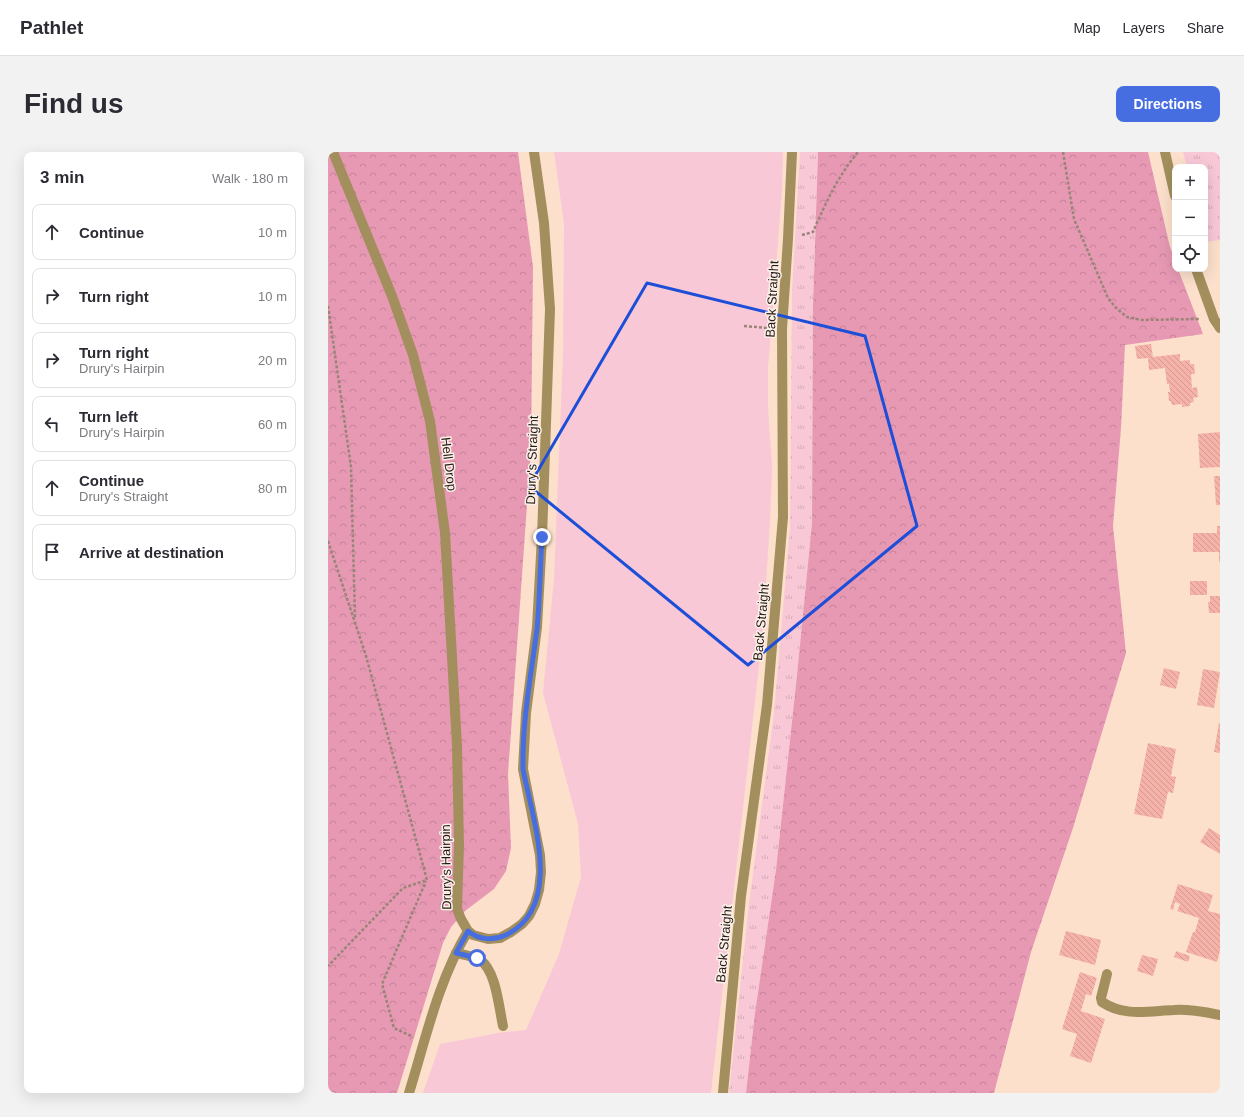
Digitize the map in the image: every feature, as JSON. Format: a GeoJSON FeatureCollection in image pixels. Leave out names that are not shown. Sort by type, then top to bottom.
{"type":"FeatureCollection","features":[{"type":"Feature","properties":{"kind":"street","name":"Hell Drop"},"geometry":{"type":"LineString","coordinates":[[333,152],[392,296],[413,355],[430,421],[445,533],[457,746],[458,796]]}},
{"type":"Feature","properties":{"kind":"street","name":"Drury's Straight"},"geometry":{"type":"LineString","coordinates":[[468,931],[473,935],[488,939],[500,938],[522,924],[529,916],[535,904],[541,872],[540,855],[523,769],[526,713],[537,627],[542,537],[550,309],[544,223],[534,152]]}},
{"type":"Feature","properties":{"kind":"street","name":"Back Straight"},"geometry":{"type":"LineString","coordinates":[[723,1093],[741,896],[767,705],[783,517],[782,329],[792,152]]}},
{"type":"Feature","properties":{"kind":"street"},"geometry":{"type":"LineString","coordinates":[[1165,152],[1172,183]]}},
{"type":"Feature","properties":{"kind":"street"},"geometry":{"type":"LineString","coordinates":[[1197,272],[1214,319],[1220,328]]}},
{"type":"Feature","properties":{"kind":"street","name":"Drury's Hairpin"},"geometry":{"type":"LineString","coordinates":[[458,796],[459,882],[457,909],[468,931]]}},
{"type":"Feature","properties":{"kind":"street"},"geometry":{"type":"LineString","coordinates":[[409,1093],[440,992],[456,953],[468,931]]}},
{"type":"Feature","properties":{"kind":"street"},"geometry":{"type":"LineString","coordinates":[[456,953],[477,958],[487,967],[493,980],[503,1026]]}},
{"type":"Feature","properties":{"kind":"street"},"geometry":{"type":"LineString","coordinates":[[1107,974],[1101,998],[1102,1002],[1113,1008],[1125,1011],[1143,1012],[1182,1010],[1220,1015]]}},
{"type":"Feature","properties":{"kind":"path"},"geometry":{"type":"LineString","coordinates":[[788,238],[813,232],[825,204],[846,166],[858,152]]}},
{"type":"Feature","properties":{"kind":"path"},"geometry":{"type":"LineString","coordinates":[[1063,152],[1074,219],[1108,298],[1117,309],[1127,317],[1141,320],[1214,319]]}},
{"type":"Feature","properties":{"kind":"path"},"geometry":{"type":"LineString","coordinates":[[328,306],[351,466],[355,622]]}},
{"type":"Feature","properties":{"kind":"path"},"geometry":{"type":"LineString","coordinates":[[744,326],[782,329]]}},
{"type":"Feature","properties":{"kind":"path"},"geometry":{"type":"LineString","coordinates":[[328,541],[366,656],[426,880],[382,984],[394,1028]]}},
{"type":"Feature","properties":{"kind":"path"},"geometry":{"type":"LineString","coordinates":[[328,966],[403,888],[426,880]]}},
{"type":"Feature","properties":{"kind":"highlighted area"},"geometry":{"type":"Polygon","coordinates":[[[647,283],[865,336],[917,526],[748,665],[529,486],[647,283]]]}},
{"type":"Feature","properties":{"kind":"green space"},"geometry":{"type":"Polygon","coordinates":[[[328,152],[518,152],[533,267],[531,448],[508,774],[511,848],[506,871],[494,889],[465,911],[451,927],[443,943],[397,1093],[328,1093],[328,152]]]}},
{"type":"Feature","properties":{"kind":"green space"},"geometry":{"type":"Polygon","coordinates":[[[554,152],[783,152],[782,191],[768,369],[768,406],[772,466],[770,523],[762,639],[711,1093],[423,1093],[440,1044],[504,1032],[526,1030],[559,954],[581,877],[578,824],[543,693],[554,578],[563,354],[564,224],[554,152]]]}},
{"type":"Feature","properties":{"kind":"green space"},"geometry":{"type":"Polygon","coordinates":[[[800,152],[818,152],[813,306],[812,523],[776,870],[755,1013],[746,1093],[729,1093],[749,904],[774,713],[790,528],[792,291],[800,152]]]}},
{"type":"Feature","properties":{"kind":"green space"},"geometry":{"type":"Polygon","coordinates":[[[818,152],[1148,152],[1172,252],[1172,272],[1179,272],[1203,334],[1125,345],[1121,428],[1113,526],[1126,653],[1073,828],[1031,952],[994,1093],[746,1093],[755,1013],[776,870],[812,523],[813,306],[818,152]]]}},
{"type":"Feature","properties":{"kind":"green space"},"geometry":{"type":"Polygon","coordinates":[[[1183,152],[1220,152],[1220,240],[1208,242],[1208,164],[1186,164],[1183,152]]]}},
{"type":"Feature","properties":{"kind":"building"},"geometry":{"type":"Polygon","coordinates":[[[1151,344],[1153,357],[1180,354],[1180,361],[1190,360],[1190,364],[1194,364],[1195,374],[1191,374],[1192,388],[1197,387],[1198,397],[1193,398],[1194,402],[1190,403],[1190,406],[1182,407],[1182,404],[1172,405],[1171,401],[1169,401],[1168,392],[1170,392],[1169,384],[1167,384],[1165,368],[1149,370],[1148,358],[1137,359],[1135,346],[1151,344]]]}},
{"type":"Feature","properties":{"kind":"building"},"geometry":{"type":"Polygon","coordinates":[[[1220,432],[1220,467],[1200,468],[1198,434],[1220,432]]]}},
{"type":"Feature","properties":{"kind":"building"},"geometry":{"type":"Polygon","coordinates":[[[1214,476],[1220,476],[1220,505],[1216,505],[1214,476]]]}},
{"type":"Feature","properties":{"kind":"building"},"geometry":{"type":"Polygon","coordinates":[[[1217,526],[1220,526],[1220,562],[1219,552],[1193,552],[1193,533],[1217,533],[1217,526]]]}},
{"type":"Feature","properties":{"kind":"building"},"geometry":{"type":"Polygon","coordinates":[[[1190,581],[1207,581],[1207,595],[1190,595],[1190,581]]]}},
{"type":"Feature","properties":{"kind":"building"},"geometry":{"type":"Polygon","coordinates":[[[1210,596],[1220,596],[1220,613],[1209,613],[1208,602],[1210,602],[1210,596]]]}},
{"type":"Feature","properties":{"kind":"building"},"geometry":{"type":"Polygon","coordinates":[[[1164,668],[1180,672],[1176,689],[1160,685],[1164,668]]]}},
{"type":"Feature","properties":{"kind":"building"},"geometry":{"type":"Polygon","coordinates":[[[1203,669],[1220,672],[1214,708],[1197,705],[1203,669]]]}},
{"type":"Feature","properties":{"kind":"building"},"geometry":{"type":"Polygon","coordinates":[[[1220,723],[1220,753],[1214,752],[1220,723]]]}},
{"type":"Feature","properties":{"kind":"building"},"geometry":{"type":"Polygon","coordinates":[[[1148,743],[1176,749],[1171,776],[1176,777],[1173,793],[1168,792],[1162,819],[1134,814],[1148,743]]]}},
{"type":"Feature","properties":{"kind":"building"},"geometry":{"type":"Polygon","coordinates":[[[1209,828],[1220,835],[1220,854],[1200,842],[1209,828]]]}},
{"type":"Feature","properties":{"kind":"building"},"geometry":{"type":"Polygon","coordinates":[[[1178,884],[1213,895],[1208,911],[1220,914],[1220,951],[1217,962],[1186,952],[1193,932],[1195,932],[1199,918],[1177,911],[1180,904],[1175,902],[1173,910],[1170,909],[1178,884]]]}},
{"type":"Feature","properties":{"kind":"building"},"geometry":{"type":"Polygon","coordinates":[[[1066,931],[1101,940],[1095,965],[1059,955],[1066,931]]]}},
{"type":"Feature","properties":{"kind":"building"},"geometry":{"type":"Polygon","coordinates":[[[1176,951],[1190,956],[1188,962],[1174,957],[1176,951]]]}},
{"type":"Feature","properties":{"kind":"building"},"geometry":{"type":"Polygon","coordinates":[[[1142,955],[1158,959],[1153,976],[1137,971],[1142,955]]]}},
{"type":"Feature","properties":{"kind":"building"},"geometry":{"type":"Polygon","coordinates":[[[1080,972],[1097,978],[1091,996],[1086,994],[1081,1011],[1105,1019],[1091,1063],[1070,1056],[1077,1034],[1062,1029],[1080,972]]]}},
{"type":"Feature","properties":{"kind":"route"},"geometry":{"type":"LineString","coordinates":[[477,958],[456,953],[468,931],[473,935],[488,939],[500,938],[511,932],[522,924],[529,916],[535,904],[539,890],[541,872],[540,855],[522,757],[537,627],[542,537]]}}]}
